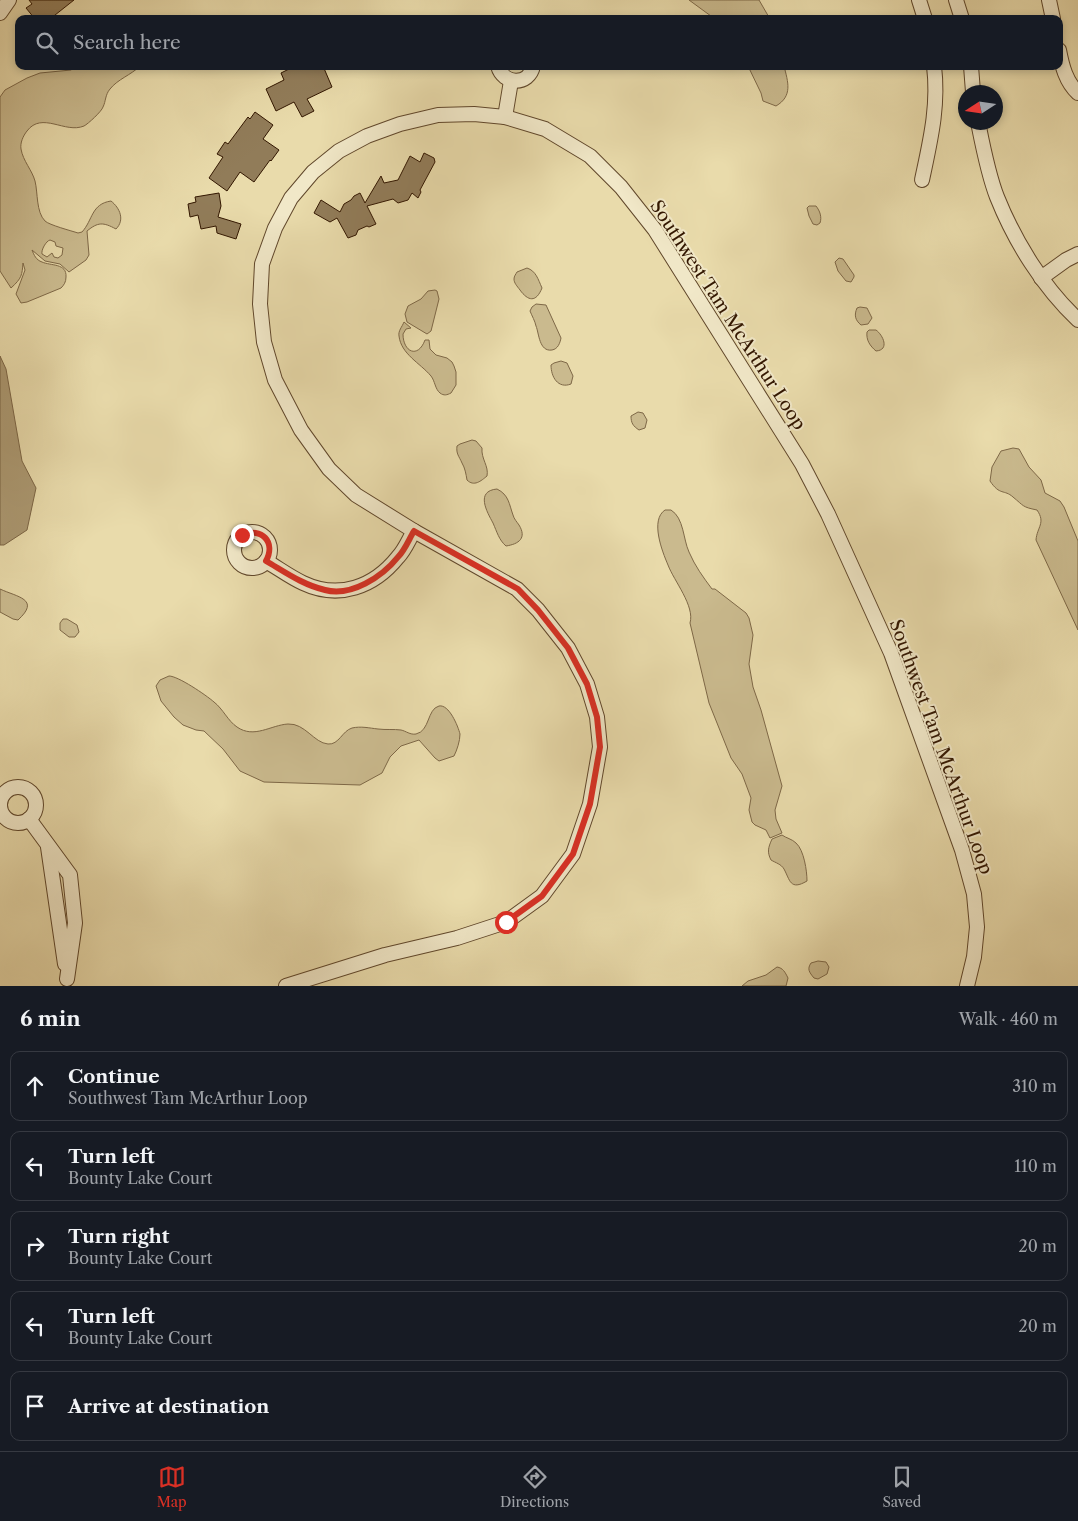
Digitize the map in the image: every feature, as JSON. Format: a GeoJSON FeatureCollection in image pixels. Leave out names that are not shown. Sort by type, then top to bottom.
{"type":"FeatureCollection","features":[{"type":"Feature","properties":{"kind":"street"},"geometry":{"type":"LineString","coordinates":[[0,12],[9,0]]}},
{"type":"Feature","properties":{"kind":"street"},"geometry":{"type":"LineString","coordinates":[[918,0],[924,15]]}},
{"type":"Feature","properties":{"kind":"street"},"geometry":{"type":"LineString","coordinates":[[956,0],[961,15]]}},
{"type":"Feature","properties":{"kind":"street"},"geometry":{"type":"LineString","coordinates":[[1049,0],[1052,15]]}},
{"type":"Feature","properties":{"kind":"street"},"geometry":{"type":"LineString","coordinates":[[1063,65],[1066,76],[1078,93]]}},
{"type":"Feature","properties":{"kind":"street"},"geometry":{"type":"LineString","coordinates":[[499,70],[503,76],[511,81],[520,81],[527,77],[532,70]]}},
{"type":"Feature","properties":{"kind":"street"},"geometry":{"type":"LineString","coordinates":[[922,180],[934,128],[936,82],[934,70]]}},
{"type":"Feature","properties":{"kind":"street"},"geometry":{"type":"LineString","coordinates":[[971,70],[972,85]]}},
{"type":"Feature","properties":{"kind":"street"},"geometry":{"type":"LineString","coordinates":[[505,117],[511,81]]}},
{"type":"Feature","properties":{"kind":"street","name":"Southwest Tam McArthur Loop"},"geometry":{"type":"LineString","coordinates":[[286,986],[385,955],[457,938],[506,922],[542,896],[573,854],[590,804],[600,747],[597,717],[587,684],[568,648],[538,610],[518,589],[414,531],[356,495],[329,469],[301,430],[275,380],[264,342],[260,304],[262,264],[275,228],[291,198],[313,172],[339,151],[367,136],[400,124],[438,116],[474,114],[505,117],[545,129],[590,156],[621,187],[655,230],[802,464],[828,514],[892,653],[962,850],[974,894],[977,927],[974,957],[967,986]]}},
{"type":"Feature","properties":{"kind":"street"},"geometry":{"type":"LineString","coordinates":[[979,130],[983,150],[997,197],[1024,251],[1041,278],[1078,320]]}},
{"type":"Feature","properties":{"kind":"street"},"geometry":{"type":"LineString","coordinates":[[1041,278],[1078,254]]}},
{"type":"Feature","properties":{"kind":"street"},"geometry":{"type":"LineString","coordinates":[[266,561],[303,583],[327,591],[344,591],[367,583],[382,574],[399,556],[414,531]]}},
{"type":"Feature","properties":{"kind":"street"},"geometry":{"type":"LineString","coordinates":[[29,819],[48,844],[67,982]]}},
{"type":"Feature","properties":{"kind":"shaded area"},"geometry":{"type":"Polygon","coordinates":[[[689,0],[759,0],[768,15],[710,15],[689,0]]]}},
{"type":"Feature","properties":{"kind":"shaded area"},"geometry":{"type":"Polygon","coordinates":[[[71,70],[135,70],[110,89],[102,109],[84,126],[77,128],[40,123],[33,125],[23,137],[21,149],[35,181],[40,213],[47,223],[78,233],[82,232],[96,209],[100,205],[111,201],[117,207],[121,218],[116,229],[101,224],[87,231],[89,255],[86,260],[69,272],[60,264],[45,261],[32,250],[40,261],[64,269],[66,280],[61,288],[21,303],[16,294],[25,270],[23,263],[21,276],[11,288],[0,271],[0,97],[5,90],[40,73],[71,70]],[[50,240],[43,248],[42,254],[47,257],[52,253],[54,257],[58,258],[62,255],[63,248],[56,246],[55,242],[50,240]]]}},
{"type":"Feature","properties":{"kind":"shaded area"},"geometry":{"type":"Polygon","coordinates":[[[750,70],[785,70],[788,88],[785,98],[781,102],[776,106],[763,101],[750,70]]]}},
{"type":"Feature","properties":{"kind":"shaded area"},"geometry":{"type":"Polygon","coordinates":[[[809,206],[816,206],[820,212],[821,221],[817,225],[813,224],[809,216],[807,208],[809,206]]]}},
{"type":"Feature","properties":{"kind":"shaded area"},"geometry":{"type":"Polygon","coordinates":[[[839,258],[843,259],[854,275],[851,282],[846,281],[838,271],[835,262],[839,258]]]}},
{"type":"Feature","properties":{"kind":"shaded area"},"geometry":{"type":"Polygon","coordinates":[[[527,268],[535,273],[542,288],[540,293],[532,299],[523,294],[514,280],[517,272],[527,268]]]}},
{"type":"Feature","properties":{"kind":"shaded area"},"geometry":{"type":"Polygon","coordinates":[[[435,290],[439,299],[431,331],[427,334],[407,322],[405,314],[408,306],[421,299],[428,291],[435,290]]]}},
{"type":"Feature","properties":{"kind":"shaded area"},"geometry":{"type":"Polygon","coordinates":[[[536,304],[546,305],[561,338],[558,346],[552,350],[544,348],[540,341],[530,311],[536,304]]]}},
{"type":"Feature","properties":{"kind":"shaded area"},"geometry":{"type":"Polygon","coordinates":[[[857,308],[867,308],[872,318],[868,324],[861,325],[856,319],[857,308]]]}},
{"type":"Feature","properties":{"kind":"shaded area"},"geometry":{"type":"Polygon","coordinates":[[[404,322],[411,328],[406,329],[403,334],[405,345],[408,349],[411,351],[419,350],[425,340],[429,340],[430,349],[436,355],[447,358],[452,362],[456,372],[456,385],[451,393],[443,395],[440,393],[427,371],[403,348],[399,334],[404,322]]]}},
{"type":"Feature","properties":{"kind":"shaded area"},"geometry":{"type":"Polygon","coordinates":[[[869,330],[876,330],[881,335],[884,345],[880,350],[876,351],[869,343],[867,332],[869,330]]]}},
{"type":"Feature","properties":{"kind":"shaded area"},"geometry":{"type":"Polygon","coordinates":[[[0,356],[6,369],[22,461],[36,488],[27,530],[4,545],[0,545],[0,356]]]}},
{"type":"Feature","properties":{"kind":"shaded area"},"geometry":{"type":"Polygon","coordinates":[[[561,361],[567,363],[573,376],[571,384],[562,385],[556,381],[552,374],[551,365],[561,361]]]}},
{"type":"Feature","properties":{"kind":"shaded area"},"geometry":{"type":"Polygon","coordinates":[[[638,412],[643,413],[647,420],[645,428],[639,430],[633,424],[631,418],[631,416],[638,412]]]}},
{"type":"Feature","properties":{"kind":"shaded area"},"geometry":{"type":"Polygon","coordinates":[[[472,440],[476,441],[482,448],[487,472],[487,476],[475,483],[467,480],[465,469],[457,451],[457,446],[472,440]]]}},
{"type":"Feature","properties":{"kind":"shaded area"},"geometry":{"type":"Polygon","coordinates":[[[1013,448],[1019,449],[1029,467],[1041,480],[1045,493],[1060,501],[1078,541],[1078,630],[1036,540],[1041,522],[1040,514],[1037,510],[1024,506],[1010,495],[999,491],[990,481],[992,467],[1001,451],[1013,448]]]}},
{"type":"Feature","properties":{"kind":"shaded area"},"geometry":{"type":"Polygon","coordinates":[[[497,489],[506,497],[522,533],[522,537],[515,544],[506,546],[498,536],[484,503],[486,494],[497,489]]]}},
{"type":"Feature","properties":{"kind":"shaded area"},"geometry":{"type":"Polygon","coordinates":[[[665,510],[671,510],[678,518],[691,557],[712,589],[715,589],[746,613],[749,618],[753,635],[749,664],[753,687],[782,786],[775,810],[776,819],[782,833],[770,838],[766,830],[752,822],[749,810],[751,798],[742,774],[731,758],[709,703],[690,623],[690,609],[668,565],[660,544],[658,521],[665,510]]]}},
{"type":"Feature","properties":{"kind":"shaded area"},"geometry":{"type":"Polygon","coordinates":[[[0,589],[19,597],[27,603],[25,613],[18,620],[0,612],[0,589]]]}},
{"type":"Feature","properties":{"kind":"shaded area"},"geometry":{"type":"Polygon","coordinates":[[[63,619],[67,619],[77,625],[79,632],[75,637],[69,637],[60,630],[60,623],[63,619]]]}},
{"type":"Feature","properties":{"kind":"shaded area"},"geometry":{"type":"Polygon","coordinates":[[[169,676],[185,682],[205,695],[237,727],[250,732],[288,724],[299,727],[323,743],[328,744],[332,744],[355,727],[401,730],[416,734],[424,729],[432,711],[439,706],[443,706],[450,712],[457,726],[460,734],[459,742],[454,756],[439,761],[419,740],[401,746],[390,757],[382,773],[360,785],[264,782],[240,771],[223,749],[204,731],[183,725],[174,717],[161,701],[156,686],[160,680],[169,676]]]}},
{"type":"Feature","properties":{"kind":"shaded area"},"geometry":{"type":"Polygon","coordinates":[[[782,835],[799,846],[803,855],[807,881],[801,884],[791,883],[783,867],[771,860],[769,855],[772,839],[782,835]]]}},
{"type":"Feature","properties":{"kind":"shaded area"},"geometry":{"type":"Polygon","coordinates":[[[818,961],[826,962],[829,967],[827,974],[818,979],[814,978],[809,969],[811,963],[818,961]]]}},
{"type":"Feature","properties":{"kind":"shaded area"},"geometry":{"type":"Polygon","coordinates":[[[777,967],[784,971],[788,978],[786,986],[742,986],[748,981],[766,975],[777,967]]]}},
{"type":"Feature","properties":{"kind":"building"},"geometry":{"type":"Polygon","coordinates":[[[29,0],[74,0],[55,15],[32,15],[26,8],[32,4],[29,0]]]}},
{"type":"Feature","properties":{"kind":"building"},"geometry":{"type":"Polygon","coordinates":[[[287,70],[325,70],[332,87],[307,99],[314,111],[302,117],[294,102],[276,111],[266,89],[284,80],[281,73],[287,70]]]}},
{"type":"Feature","properties":{"kind":"building"},"geometry":{"type":"Polygon","coordinates":[[[255,112],[273,125],[263,139],[279,150],[254,182],[240,172],[227,191],[209,178],[223,157],[217,154],[225,142],[228,144],[248,117],[250,119],[255,112]]]}},
{"type":"Feature","properties":{"kind":"building"},"geometry":{"type":"Polygon","coordinates":[[[424,153],[434,158],[435,162],[420,190],[418,198],[412,193],[408,200],[398,203],[393,199],[367,206],[376,224],[358,230],[356,235],[348,238],[337,218],[330,222],[314,213],[321,200],[340,212],[344,204],[360,193],[365,203],[381,176],[384,183],[398,180],[410,156],[420,162],[424,153]]]}},
{"type":"Feature","properties":{"kind":"building"},"geometry":{"type":"Polygon","coordinates":[[[219,193],[221,206],[218,217],[241,224],[236,239],[217,233],[216,226],[201,229],[198,215],[190,217],[188,204],[196,202],[195,197],[219,193]]]}},
{"type":"Feature","properties":{"kind":"route"},"geometry":{"type":"LineString","coordinates":[[242,535],[254,532],[260,534],[265,538],[270,549],[266,561],[303,583],[327,591],[344,591],[367,583],[382,574],[399,556],[414,531],[518,589],[538,610],[568,648],[587,684],[597,717],[600,747],[590,804],[573,854],[542,896],[506,922]]}}]}
